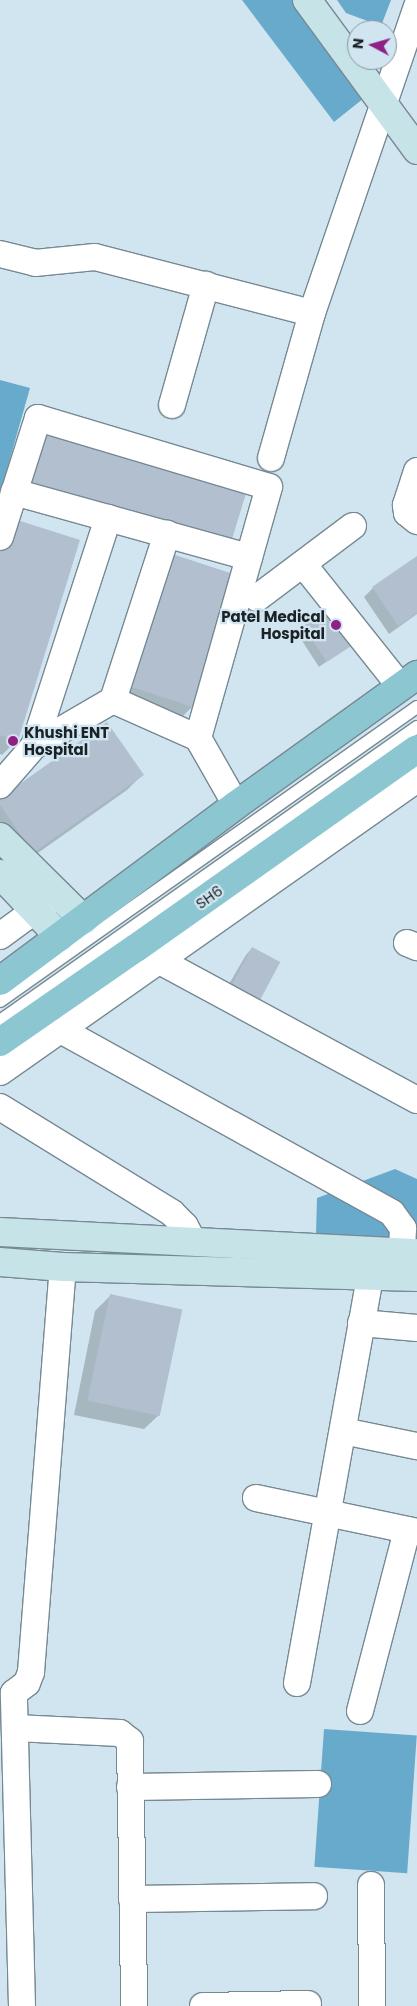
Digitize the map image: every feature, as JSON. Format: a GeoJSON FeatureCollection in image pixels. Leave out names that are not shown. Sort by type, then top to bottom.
{"type":"FeatureCollection","features":[{"type":"Feature","properties":{"kind":"main road"},"geometry":{"type":"LineString","coordinates":[[0,981],[236,805],[412,690]]}},
{"type":"Feature","properties":{"kind":"main road","name":"SH6"},"geometry":{"type":"LineString","coordinates":[[0,1042],[147,954],[417,749]]}},
{"type":"Feature","properties":{"kind":"street"},"geometry":{"type":"LineString","coordinates":[[306,0],[386,93],[417,122]]}},
{"type":"Feature","properties":{"kind":"street"},"geometry":{"type":"LineString","coordinates":[[329,0],[347,25]]}},
{"type":"Feature","properties":{"kind":"street"},"geometry":{"type":"LineString","coordinates":[[271,458],[312,313],[417,6]]}},
{"type":"Feature","properties":{"kind":"street"},"geometry":{"type":"LineString","coordinates":[[376,70],[386,93],[417,150]]}},
{"type":"Feature","properties":{"kind":"street"},"geometry":{"type":"LineString","coordinates":[[0,254],[35,263],[95,257],[312,313]]}},
{"type":"Feature","properties":{"kind":"street"},"geometry":{"type":"LineString","coordinates":[[172,405],[206,285]]}},
{"type":"Feature","properties":{"kind":"street"},"geometry":{"type":"LineString","coordinates":[[0,537],[38,418],[269,487],[198,738]]}},
{"type":"Feature","properties":{"kind":"street"},"geometry":{"type":"LineString","coordinates":[[417,471],[406,505],[407,513],[417,521]]}},
{"type":"Feature","properties":{"kind":"street"},"geometry":{"type":"LineString","coordinates":[[14,492],[249,557]]}},
{"type":"Feature","properties":{"kind":"street"},"geometry":{"type":"LineString","coordinates":[[34,746],[108,518]]}},
{"type":"Feature","properties":{"kind":"street"},"geometry":{"type":"LineString","coordinates":[[257,598],[354,526]]}},
{"type":"Feature","properties":{"kind":"street"},"geometry":{"type":"LineString","coordinates":[[6,771],[34,746],[113,700],[167,534]]}},
{"type":"Feature","properties":{"kind":"street"},"geometry":{"type":"LineString","coordinates":[[303,564],[412,690]]}},
{"type":"Feature","properties":{"kind":"street"},"geometry":{"type":"LineString","coordinates":[[113,700],[198,738],[236,805]]}},
{"type":"Feature","properties":{"kind":"street"},"geometry":{"type":"LineString","coordinates":[[0,1072],[59,1029],[147,954],[417,779]]}},
{"type":"Feature","properties":{"kind":"street"},"geometry":{"type":"LineString","coordinates":[[0,837],[84,920]]}},
{"type":"Feature","properties":{"kind":"street"},"geometry":{"type":"LineString","coordinates":[[0,874],[60,937]]}},
{"type":"Feature","properties":{"kind":"street"},"geometry":{"type":"LineString","coordinates":[[0,936],[58,894]]}},
{"type":"Feature","properties":{"kind":"street"},"geometry":{"type":"LineString","coordinates":[[147,954],[417,1100]]}},
{"type":"Feature","properties":{"kind":"street"},"geometry":{"type":"LineString","coordinates":[[59,1029],[392,1213],[403,1228],[410,1265]]}},
{"type":"Feature","properties":{"kind":"street"},"geometry":{"type":"LineString","coordinates":[[0,1107],[172,1214],[185,1226],[194,1241]]}},
{"type":"Feature","properties":{"kind":"street"},"geometry":{"type":"LineString","coordinates":[[0,1232],[194,1241],[410,1265]]}},
{"type":"Feature","properties":{"kind":"street"},"geometry":{"type":"LineString","coordinates":[[0,1262],[63,1267],[370,1276],[410,1265]]}},
{"type":"Feature","properties":{"kind":"street"},"geometry":{"type":"LineString","coordinates":[[22,2006],[15,1728],[7,1692],[27,1683],[31,1672],[63,1267]]}},
{"type":"Feature","properties":{"kind":"street"},"geometry":{"type":"LineString","coordinates":[[297,1683],[370,1276]]}},
{"type":"Feature","properties":{"kind":"street"},"geometry":{"type":"LineString","coordinates":[[361,1323],[417,1328]]}},
{"type":"Feature","properties":{"kind":"street"},"geometry":{"type":"LineString","coordinates":[[342,1431],[417,1446]]}},
{"type":"Feature","properties":{"kind":"street"},"geometry":{"type":"LineString","coordinates":[[256,1498],[412,1531],[360,1711]]}},
{"type":"Feature","properties":{"kind":"street"},"geometry":{"type":"LineString","coordinates":[[15,1728],[120,1733],[130,1741],[134,2006]]}},
{"type":"Feature","properties":{"kind":"street"},"geometry":{"type":"LineString","coordinates":[[130,1787],[318,1784]]}},
{"type":"Feature","properties":{"kind":"street"},"geometry":{"type":"LineString","coordinates":[[371,1885],[372,2006]]}},
{"type":"Feature","properties":{"kind":"street"},"geometry":{"type":"LineString","coordinates":[[132,1899],[314,1896]]}},
{"type":"Feature","properties":{"kind":"street"},"geometry":{"type":"LineString","coordinates":[[203,2006],[308,2004]]}},
{"type":"Feature","properties":{"kind":"lane"},"geometry":{"type":"LineString","coordinates":[[0,1001],[412,690]]}},
{"type":"Feature","properties":{"kind":"lane"},"geometry":{"type":"LineString","coordinates":[[0,1021],[417,727]]}},
{"type":"Feature","properties":{"kind":"shaded area"},"geometry":{"type":"Polygon","coordinates":[[[242,0],[293,0],[364,98],[334,122],[242,0]]]}},
{"type":"Feature","properties":{"kind":"shaded area"},"geometry":{"type":"Polygon","coordinates":[[[337,0],[391,0],[383,20],[365,20],[346,13],[337,0]]]}},
{"type":"Feature","properties":{"kind":"shaded area"},"geometry":{"type":"Polygon","coordinates":[[[0,380],[30,388],[0,494],[0,380]]]}},
{"type":"Feature","properties":{"kind":"shaded area"},"geometry":{"type":"Polygon","coordinates":[[[395,1169],[417,1179],[417,1241],[316,1233],[317,1198],[395,1169]]]}},
{"type":"Feature","properties":{"kind":"shaded area"},"geometry":{"type":"Polygon","coordinates":[[[324,1729],[417,1735],[407,1873],[314,1867],[324,1729]]]}},
{"type":"Feature","properties":{"kind":"building"},"geometry":{"type":"Polygon","coordinates":[[[42,432],[246,494],[230,545],[27,483],[42,432]]]}},
{"type":"Feature","properties":{"kind":"building"},"geometry":{"type":"Polygon","coordinates":[[[11,518],[80,540],[18,741],[0,735],[0,554],[11,518]]]}},
{"type":"Feature","properties":{"kind":"building"},"geometry":{"type":"Polygon","coordinates":[[[169,553],[237,575],[194,707],[126,685],[169,553]]]}},
{"type":"Feature","properties":{"kind":"building"},"geometry":{"type":"Polygon","coordinates":[[[417,556],[417,613],[398,626],[372,587],[417,556]]]}},
{"type":"Feature","properties":{"kind":"building"},"geometry":{"type":"Polygon","coordinates":[[[331,608],[354,644],[327,662],[303,626],[331,608]]]}},
{"type":"Feature","properties":{"kind":"building"},"geometry":{"type":"Polygon","coordinates":[[[107,722],[144,775],[33,853],[0,805],[0,798],[107,722]]]}},
{"type":"Feature","properties":{"kind":"building"},"geometry":{"type":"Polygon","coordinates":[[[252,947],[280,962],[258,1004],[229,989],[252,947]]]}},
{"type":"Feature","properties":{"kind":"building"},"geometry":{"type":"Polygon","coordinates":[[[110,1294],[182,1309],[160,1416],[87,1401],[110,1294]]]}},
{"type":"Feature","properties":{"kind":"place","name":"Patel Medical Hospital"},"geometry":{"type":"Point","coordinates":[336,625]}},
{"type":"Feature","properties":{"kind":"place","name":"Khushi ENT Hospital"},"geometry":{"type":"Point","coordinates":[13,741]}}]}
